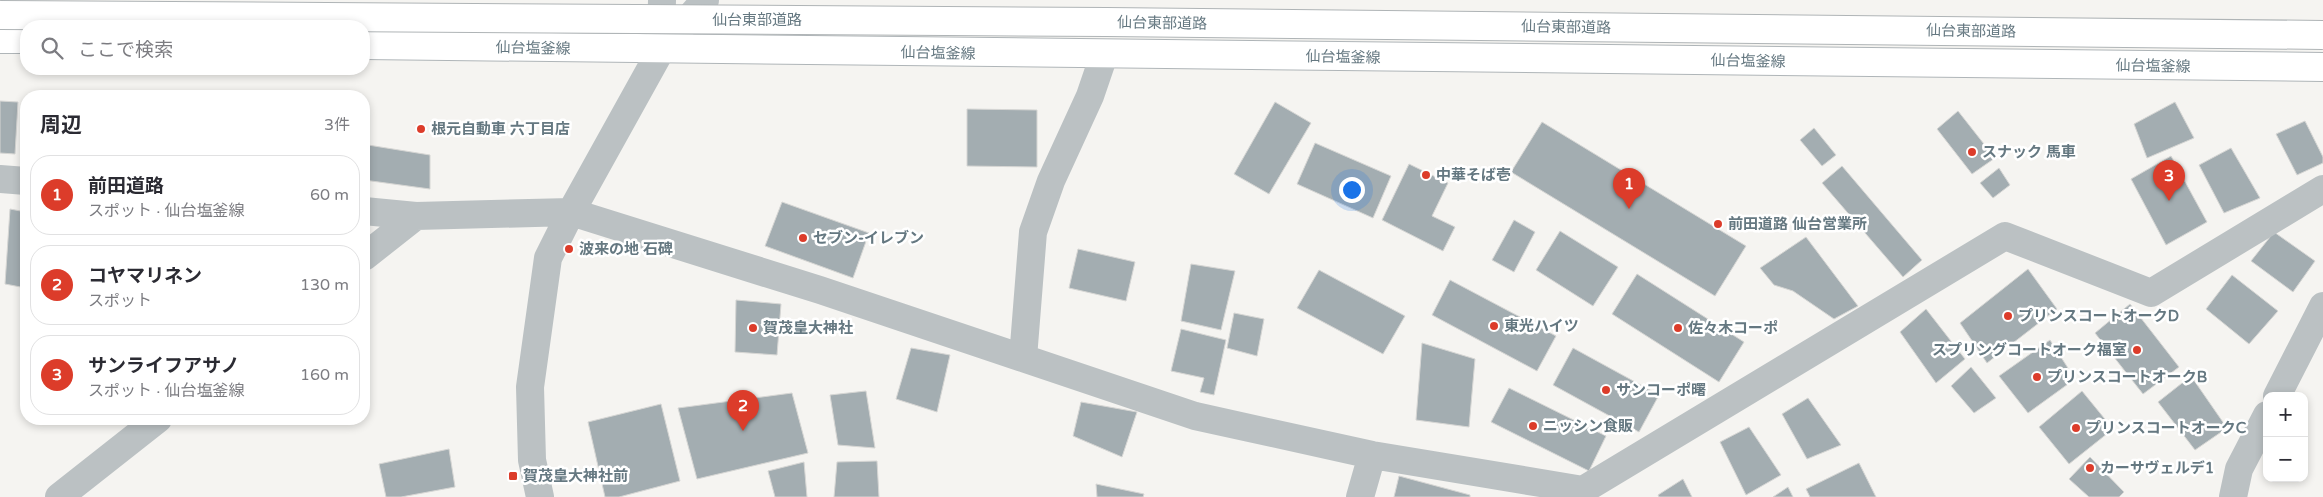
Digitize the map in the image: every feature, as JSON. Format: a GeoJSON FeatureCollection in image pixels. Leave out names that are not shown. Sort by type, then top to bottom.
{"type":"FeatureCollection","features":[{"type":"Feature","properties":{"kind":"main road","name":"仙台東部道路"},"geometry":{"type":"LineString","coordinates":[[0,15],[1097,22],[2323,35]]}},
{"type":"Feature","properties":{"kind":"main road"},"geometry":{"type":"LineString","coordinates":[[0,39],[20,39]]}},
{"type":"Feature","properties":{"kind":"main road","name":"仙台塩釜線"},"geometry":{"type":"LineString","coordinates":[[370,45],[2323,68]]}},
{"type":"Feature","properties":{"kind":"street"},"geometry":{"type":"LineString","coordinates":[[661,50],[662,0]]}},
{"type":"Feature","properties":{"kind":"street"},"geometry":{"type":"LineString","coordinates":[[540,497],[532,460],[530,387],[548,258],[571,212],[661,50],[705,0]]}},
{"type":"Feature","properties":{"kind":"street"},"geometry":{"type":"LineString","coordinates":[[1023,358],[1033,232],[1051,181],[1090,96],[1104,55]]}},
{"type":"Feature","properties":{"kind":"street"},"geometry":{"type":"LineString","coordinates":[[0,179],[20,181]]}},
{"type":"Feature","properties":{"kind":"street"},"geometry":{"type":"LineString","coordinates":[[370,212],[416,216],[571,212],[820,290],[1195,416],[1372,455],[1585,493],[2005,236],[2152,293],[2323,189]]}},
{"type":"Feature","properties":{"kind":"street"},"geometry":{"type":"LineString","coordinates":[[370,252],[416,216]]}},
{"type":"Feature","properties":{"kind":"street"},"geometry":{"type":"LineString","coordinates":[[2279,392],[2323,306]]}},
{"type":"Feature","properties":{"kind":"street"},"geometry":{"type":"LineString","coordinates":[[2233,497],[2239,468],[2263,423]]}},
{"type":"Feature","properties":{"kind":"street"},"geometry":{"type":"LineString","coordinates":[[59,497],[150,425]]}},
{"type":"Feature","properties":{"kind":"street"},"geometry":{"type":"LineString","coordinates":[[1360,497],[1372,455]]}},
{"type":"Feature","properties":{"kind":"building"},"geometry":{"type":"Polygon","coordinates":[[[0,101],[18,102],[15,154],[0,153],[0,101]]]}},
{"type":"Feature","properties":{"kind":"building"},"geometry":{"type":"Polygon","coordinates":[[[1275,102],[1311,123],[1269,194],[1234,174],[1275,102]]]}},
{"type":"Feature","properties":{"kind":"building"},"geometry":{"type":"Polygon","coordinates":[[[2175,102],[2194,138],[2147,158],[2134,124],[2175,102]]]}},
{"type":"Feature","properties":{"kind":"building"},"geometry":{"type":"Polygon","coordinates":[[[967,109],[1037,110],[1037,167],[967,166],[967,109]]]}},
{"type":"Feature","properties":{"kind":"building"},"geometry":{"type":"Polygon","coordinates":[[[1958,111],[1995,158],[1972,174],[1937,129],[1958,111]]]}},
{"type":"Feature","properties":{"kind":"building"},"geometry":{"type":"Polygon","coordinates":[[[2305,121],[2323,157],[2323,163],[2297,175],[2276,134],[2305,121]]]}},
{"type":"Feature","properties":{"kind":"building"},"geometry":{"type":"Polygon","coordinates":[[[1542,122],[1746,246],[1715,296],[1511,172],[1542,122]]]}},
{"type":"Feature","properties":{"kind":"building"},"geometry":{"type":"Polygon","coordinates":[[[1814,128],[1836,155],[1822,166],[1800,140],[1814,128]]]}},
{"type":"Feature","properties":{"kind":"building"},"geometry":{"type":"Polygon","coordinates":[[[1315,143],[1391,176],[1373,218],[1297,184],[1315,143]]]}},
{"type":"Feature","properties":{"kind":"building"},"geometry":{"type":"Polygon","coordinates":[[[370,145],[430,155],[430,189],[370,181],[370,145]]]}},
{"type":"Feature","properties":{"kind":"building"},"geometry":{"type":"Polygon","coordinates":[[[2231,148],[2260,198],[2224,213],[2199,165],[2231,148]]]}},
{"type":"Feature","properties":{"kind":"building"},"geometry":{"type":"Polygon","coordinates":[[[2171,156],[2207,222],[2166,245],[2131,179],[2171,156]]]}},
{"type":"Feature","properties":{"kind":"building"},"geometry":{"type":"Polygon","coordinates":[[[1409,164],[1448,183],[1432,216],[1455,227],[1443,251],[1382,220],[1409,164]]]}},
{"type":"Feature","properties":{"kind":"building"},"geometry":{"type":"Polygon","coordinates":[[[1842,166],[1922,260],[1903,277],[1822,183],[1842,166]]]}},
{"type":"Feature","properties":{"kind":"building"},"geometry":{"type":"Polygon","coordinates":[[[1999,168],[2010,185],[1993,198],[1980,183],[1999,168]]]}},
{"type":"Feature","properties":{"kind":"building"},"geometry":{"type":"Polygon","coordinates":[[[782,202],[869,233],[853,278],[765,246],[782,202]]]}},
{"type":"Feature","properties":{"kind":"building"},"geometry":{"type":"Polygon","coordinates":[[[10,209],[20,211],[20,287],[5,284],[10,209]]]}},
{"type":"Feature","properties":{"kind":"building"},"geometry":{"type":"Polygon","coordinates":[[[1514,220],[1535,232],[1514,272],[1492,260],[1514,220]]]}},
{"type":"Feature","properties":{"kind":"building"},"geometry":{"type":"Polygon","coordinates":[[[1560,231],[1618,267],[1593,306],[1536,270],[1560,231]]]}},
{"type":"Feature","properties":{"kind":"building"},"geometry":{"type":"Polygon","coordinates":[[[2274,232],[2315,261],[2293,292],[2251,261],[2274,232]]]}},
{"type":"Feature","properties":{"kind":"building"},"geometry":{"type":"Polygon","coordinates":[[[1806,237],[1858,306],[1834,319],[1793,291],[1774,285],[1760,268],[1806,237]]]}},
{"type":"Feature","properties":{"kind":"building"},"geometry":{"type":"Polygon","coordinates":[[[1078,249],[1135,262],[1126,301],[1069,288],[1078,249]]]}},
{"type":"Feature","properties":{"kind":"building"},"geometry":{"type":"Polygon","coordinates":[[[1191,264],[1235,271],[1221,330],[1181,321],[1191,264]]]}},
{"type":"Feature","properties":{"kind":"building","name":"プリンスコートオークD"},"geometry":{"type":"Polygon","coordinates":[[[2028,269],[2057,309],[1987,363],[1960,323],[2028,269]]]}},
{"type":"Feature","properties":{"kind":"building"},"geometry":{"type":"Polygon","coordinates":[[[1319,270],[1405,316],[1383,354],[1297,308],[1319,270]]]}},
{"type":"Feature","properties":{"kind":"building","name":"佐々木コーポ"},"geometry":{"type":"Polygon","coordinates":[[[1637,274],[1744,342],[1719,382],[1612,314],[1637,274]]]}},
{"type":"Feature","properties":{"kind":"building"},"geometry":{"type":"Polygon","coordinates":[[[2232,275],[2278,311],[2249,344],[2206,309],[2232,275]]]}},
{"type":"Feature","properties":{"kind":"building","name":"東光ハイツ"},"geometry":{"type":"Polygon","coordinates":[[[1450,280],[1556,336],[1537,371],[1432,315],[1450,280]]]}},
{"type":"Feature","properties":{"kind":"building"},"geometry":{"type":"Polygon","coordinates":[[[736,300],[781,304],[777,355],[735,352],[736,300]]]}},
{"type":"Feature","properties":{"kind":"building","name":"スプリングコートオーク福室"},"geometry":{"type":"Polygon","coordinates":[[[2130,304],[2179,367],[2143,394],[2095,333],[2130,304]]]}},
{"type":"Feature","properties":{"kind":"building"},"geometry":{"type":"Polygon","coordinates":[[[1926,309],[1965,359],[1936,383],[1900,332],[1926,309]]]}},
{"type":"Feature","properties":{"kind":"building"},"geometry":{"type":"Polygon","coordinates":[[[1234,313],[1264,319],[1257,356],[1227,348],[1234,313]]]}},
{"type":"Feature","properties":{"kind":"building"},"geometry":{"type":"Polygon","coordinates":[[[1181,329],[1226,340],[1214,395],[1200,392],[1204,378],[1171,371],[1181,329]]]}},
{"type":"Feature","properties":{"kind":"building","name":"プリンスコートオークB"},"geometry":{"type":"Polygon","coordinates":[[[2050,340],[2075,379],[2028,413],[1999,376],[2050,340]]]}},
{"type":"Feature","properties":{"kind":"building"},"geometry":{"type":"Polygon","coordinates":[[[1422,343],[1475,359],[1469,427],[1416,420],[1422,343]]]}},
{"type":"Feature","properties":{"kind":"building"},"geometry":{"type":"Polygon","coordinates":[[[911,348],[950,355],[937,412],[896,399],[911,348]]]}},
{"type":"Feature","properties":{"kind":"building","name":"サンコーポ曙"},"geometry":{"type":"Polygon","coordinates":[[[1573,348],[1659,395],[1639,432],[1553,385],[1573,348]]]}},
{"type":"Feature","properties":{"kind":"building"},"geometry":{"type":"Polygon","coordinates":[[[1971,367],[1996,398],[1974,413],[1951,386],[1971,367]]]}},
{"type":"Feature","properties":{"kind":"building"},"geometry":{"type":"Polygon","coordinates":[[[2191,376],[2227,428],[2195,450],[2158,402],[2191,376]]]}},
{"type":"Feature","properties":{"kind":"building"},"geometry":{"type":"Polygon","coordinates":[[[1509,388],[1606,436],[1589,471],[1491,422],[1509,388]]]}},
{"type":"Feature","properties":{"kind":"building"},"geometry":{"type":"Polygon","coordinates":[[[866,391],[875,448],[838,445],[830,395],[866,391]]]}},
{"type":"Feature","properties":{"kind":"building","name":"プリンスコートオークC"},"geometry":{"type":"Polygon","coordinates":[[[2082,391],[2113,429],[2069,464],[2039,427],[2082,391]]]}},
{"type":"Feature","properties":{"kind":"building"},"geometry":{"type":"Polygon","coordinates":[[[792,393],[808,453],[697,479],[678,408],[792,393]]]}},
{"type":"Feature","properties":{"kind":"building"},"geometry":{"type":"Polygon","coordinates":[[[1808,398],[1841,445],[1807,459],[1782,414],[1808,398]]]}},
{"type":"Feature","properties":{"kind":"building"},"geometry":{"type":"Polygon","coordinates":[[[1081,402],[1137,412],[1122,457],[1073,436],[1081,402]]]}},
{"type":"Feature","properties":{"kind":"building"},"geometry":{"type":"Polygon","coordinates":[[[661,404],[680,481],[619,497],[605,497],[588,422],[661,404]]]}},
{"type":"Feature","properties":{"kind":"building"},"geometry":{"type":"Polygon","coordinates":[[[1749,427],[1781,475],[1746,495],[1720,442],[1749,427]]]}},
{"type":"Feature","properties":{"kind":"building"},"geometry":{"type":"Polygon","coordinates":[[[449,449],[455,487],[401,497],[386,497],[379,464],[449,449]]]}},
{"type":"Feature","properties":{"kind":"building","name":"カーサヴェルデ1"},"geometry":{"type":"Polygon","coordinates":[[[2090,457],[2124,492],[2119,497],[2089,497],[2069,479],[2090,457]]]}},
{"type":"Feature","properties":{"kind":"building"},"geometry":{"type":"Polygon","coordinates":[[[877,461],[879,497],[834,497],[837,462],[877,461]]]}},
{"type":"Feature","properties":{"kind":"building"},"geometry":{"type":"Polygon","coordinates":[[[804,462],[807,497],[775,497],[768,471],[804,462]]]}},
{"type":"Feature","properties":{"kind":"building"},"geometry":{"type":"Polygon","coordinates":[[[1859,463],[1876,497],[1810,497],[1806,489],[1859,463]]]}},
{"type":"Feature","properties":{"kind":"building"},"geometry":{"type":"Polygon","coordinates":[[[1399,476],[1470,495],[1470,497],[1394,497],[1399,476]]]}},
{"type":"Feature","properties":{"kind":"building"},"geometry":{"type":"Polygon","coordinates":[[[1683,479],[1692,497],[1659,497],[1658,495],[1683,479]]]}},
{"type":"Feature","properties":{"kind":"building"},"geometry":{"type":"Polygon","coordinates":[[[1096,484],[1144,494],[1143,497],[1097,497],[1096,484]]]}},
{"type":"Feature","properties":{"kind":"building"},"geometry":{"type":"Polygon","coordinates":[[[1788,487],[1793,497],[1773,497],[1788,487]]]}},
{"type":"Feature","properties":{"kind":"place","name":"根元自動車 六丁目店"},"geometry":{"type":"Point","coordinates":[421,129]}},
{"type":"Feature","properties":{"kind":"place","name":"スナック 馬車"},"geometry":{"type":"Point","coordinates":[1972,152]}},
{"type":"Feature","properties":{"kind":"place","name":"中華そば壱"},"geometry":{"type":"Point","coordinates":[1426,175]}},
{"type":"Feature","properties":{"kind":"place","name":"サンライフアサノ"},"geometry":{"type":"Point","coordinates":[2169,201]}},
{"type":"Feature","properties":{"kind":"place","name":"前田道路"},"geometry":{"type":"Point","coordinates":[1629,209]}},
{"type":"Feature","properties":{"kind":"place","name":"前田道路 仙台営業所"},"geometry":{"type":"Point","coordinates":[1718,224]}},
{"type":"Feature","properties":{"kind":"place","name":"セブン-イレブン"},"geometry":{"type":"Point","coordinates":[803,238]}},
{"type":"Feature","properties":{"kind":"place","name":"波来の地 石碑"},"geometry":{"type":"Point","coordinates":[569,249]}},
{"type":"Feature","properties":{"kind":"place","name":"プリンスコートオークD"},"geometry":{"type":"Point","coordinates":[2008,316]}},
{"type":"Feature","properties":{"kind":"place","name":"東光ハイツ"},"geometry":{"type":"Point","coordinates":[1494,326]}},
{"type":"Feature","properties":{"kind":"place","name":"賀茂皇大神社"},"geometry":{"type":"Point","coordinates":[753,328]}},
{"type":"Feature","properties":{"kind":"place","name":"佐々木コーポ"},"geometry":{"type":"Point","coordinates":[1678,328]}},
{"type":"Feature","properties":{"kind":"place","name":"スプリングコートオーク福室"},"geometry":{"type":"Point","coordinates":[2137,350]}},
{"type":"Feature","properties":{"kind":"place","name":"プリンスコートオークB"},"geometry":{"type":"Point","coordinates":[2037,377]}},
{"type":"Feature","properties":{"kind":"place","name":"サンコーポ曙"},"geometry":{"type":"Point","coordinates":[1606,390]}},
{"type":"Feature","properties":{"kind":"place","name":"ニッシン食販"},"geometry":{"type":"Point","coordinates":[1533,426]}},
{"type":"Feature","properties":{"kind":"place","name":"プリンスコートオークC"},"geometry":{"type":"Point","coordinates":[2076,428]}},
{"type":"Feature","properties":{"kind":"place","name":"コヤマリネン"},"geometry":{"type":"Point","coordinates":[743,431]}},
{"type":"Feature","properties":{"kind":"place","name":"カーサヴェルデ1"},"geometry":{"type":"Point","coordinates":[2090,468]}},
{"type":"Feature","properties":{"kind":"place","name":"賀茂皇大神社前"},"geometry":{"type":"Point","coordinates":[513,476]}}]}
